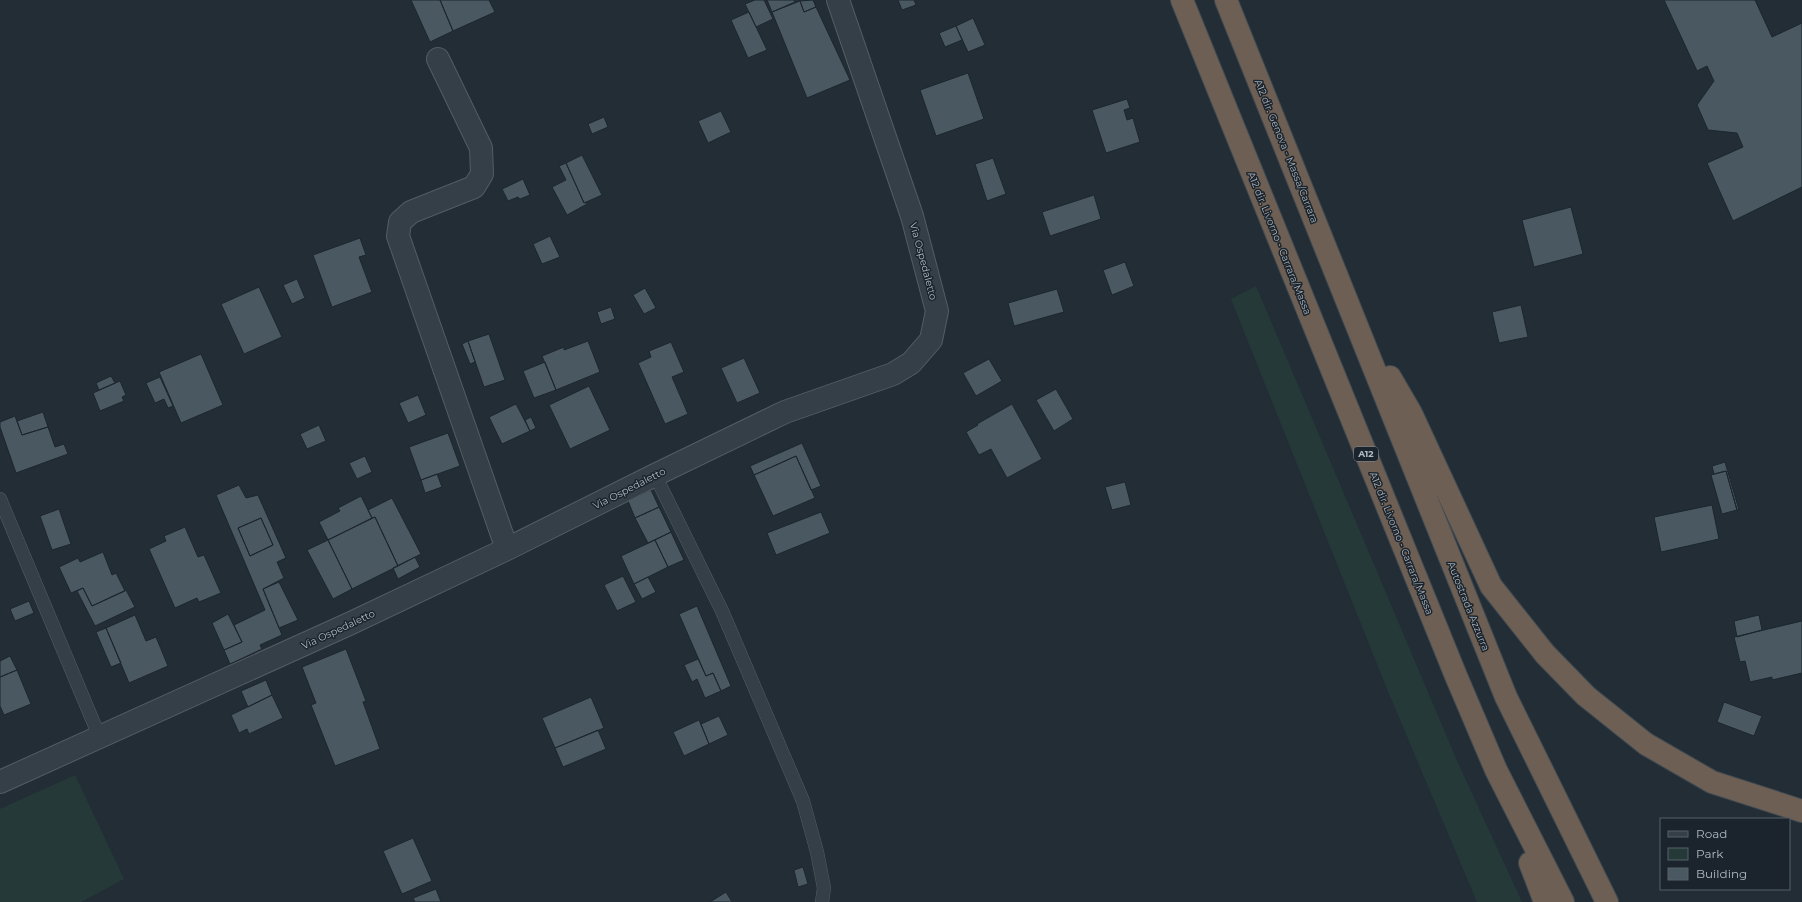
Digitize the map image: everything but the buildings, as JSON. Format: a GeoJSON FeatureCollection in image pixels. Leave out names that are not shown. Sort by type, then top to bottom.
{"type":"FeatureCollection","features":[{"type":"Feature","properties":{"kind":"highway","name":"A12 dir. Livorno - Carrara/Massa"},"geometry":{"type":"LineString","coordinates":[[1182,0],[1456,676],[1496,770],[1563,902]]}},
{"type":"Feature","properties":{"kind":"highway","name":"A12 dir. Genova - Massa/Carrara"},"geometry":{"type":"LineString","coordinates":[[1226,0],[1348,302]]}},
{"type":"Feature","properties":{"kind":"highway"},"geometry":{"type":"LineString","coordinates":[[1348,302],[1411,413],[1491,586],[1545,654],[1586,696],[1646,744],[1712,782],[1802,811]]}},
{"type":"Feature","properties":{"kind":"highway","name":"Autostrada Azzurra"},"geometry":{"type":"LineString","coordinates":[[1348,302],[1506,697],[1607,902]]}},
{"type":"Feature","properties":{"kind":"highway"},"geometry":{"type":"LineString","coordinates":[[1496,770],[1544,902]]}},
{"type":"Feature","properties":{"kind":"street","name":"Via Ospedaletto"},"geometry":{"type":"LineString","coordinates":[[0,782],[100,738],[507,549],[785,412],[893,374],[911,363],[931,340],[937,311],[912,216],[838,0]]}},
{"type":"Feature","properties":{"kind":"street"},"geometry":{"type":"LineString","coordinates":[[438,60],[481,148],[482,174],[474,188],[411,212],[400,222],[398,236],[507,549]]}},
{"type":"Feature","properties":{"kind":"lane"},"geometry":{"type":"LineString","coordinates":[[655,475],[722,610],[803,802],[817,852],[824,888],[822,902]]}},
{"type":"Feature","properties":{"kind":"lane"},"geometry":{"type":"LineString","coordinates":[[0,499],[100,738]]}},
{"type":"Feature","properties":{"kind":"green space"},"geometry":{"type":"Polygon","coordinates":[[[1256,286],[1458,763],[1522,902],[1477,902],[1387,689],[1231,299],[1256,286]]]}},
{"type":"Feature","properties":{"kind":"green space"},"geometry":{"type":"Polygon","coordinates":[[[75,775],[124,879],[81,902],[0,902],[0,809],[75,775]]]}}]}
